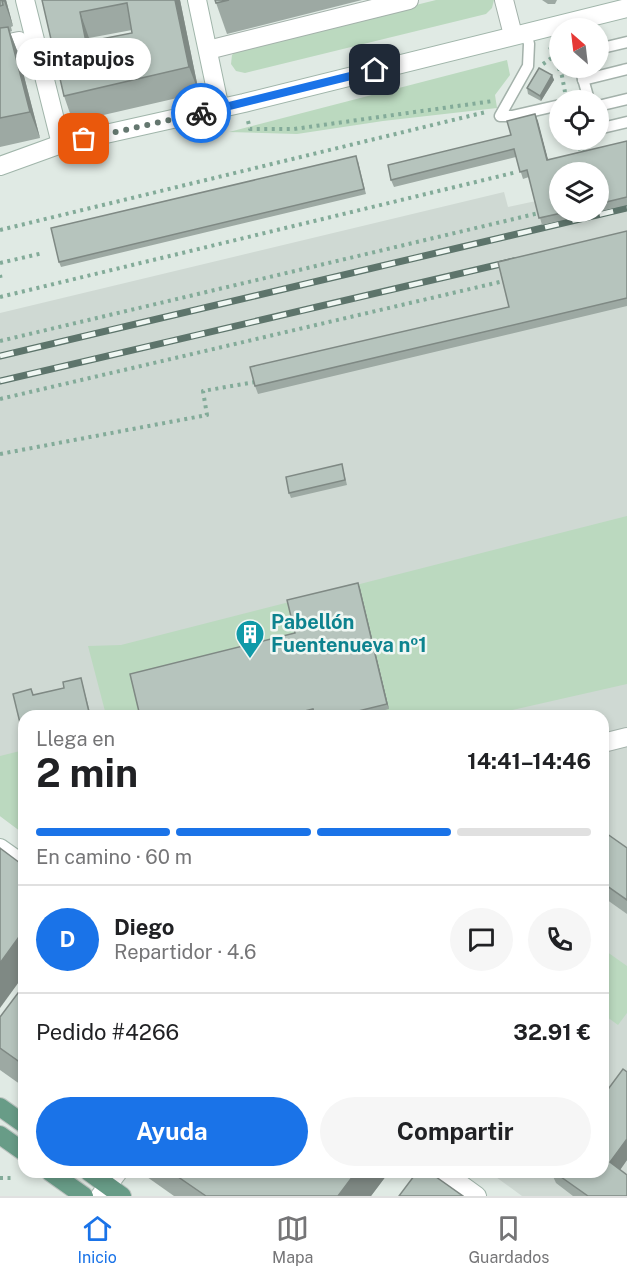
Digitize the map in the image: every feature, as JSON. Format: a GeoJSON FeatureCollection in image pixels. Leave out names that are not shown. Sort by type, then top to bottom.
{"type":"FeatureCollection","features":[{"type":"Feature","properties":{"kind":"main road"},"geometry":{"type":"LineString","coordinates":[[25,0],[61,144]]}},
{"type":"Feature","properties":{"kind":"main road"},"geometry":{"type":"LineString","coordinates":[[197,0],[220,109]]}},
{"type":"Feature","properties":{"kind":"main road"},"geometry":{"type":"LineString","coordinates":[[208,50],[409,0]]}},
{"type":"Feature","properties":{"kind":"main road"},"geometry":{"type":"LineString","coordinates":[[504,0],[519,34]]}},
{"type":"Feature","properties":{"kind":"main road"},"geometry":{"type":"LineString","coordinates":[[578,18],[590,8],[627,8]]}},
{"type":"Feature","properties":{"kind":"main road"},"geometry":{"type":"LineString","coordinates":[[0,166],[61,144],[220,109],[519,34],[549,29]]}},
{"type":"Feature","properties":{"kind":"main road"},"geometry":{"type":"LineString","coordinates":[[0,45],[19,41]]}},
{"type":"Feature","properties":{"kind":"main road"},"geometry":{"type":"LineString","coordinates":[[609,742],[627,737]]}},
{"type":"Feature","properties":{"kind":"main road"},"geometry":{"type":"LineString","coordinates":[[0,848],[18,861]]}},
{"type":"Feature","properties":{"kind":"main road"},"geometry":{"type":"LineString","coordinates":[[0,1107],[18,1120]]}},
{"type":"Feature","properties":{"kind":"main road"},"geometry":{"type":"LineString","coordinates":[[0,1134],[18,1148]]}},
{"type":"Feature","properties":{"kind":"main road"},"geometry":{"type":"LineString","coordinates":[[58,1178],[84,1196]]}},
{"type":"Feature","properties":{"kind":"main road"},"geometry":{"type":"LineString","coordinates":[[98,1178],[112,1187]]}},
{"type":"Feature","properties":{"kind":"main road"},"geometry":{"type":"LineString","coordinates":[[452,1178],[477,1196]]}},
{"type":"Feature","properties":{"kind":"lane"},"geometry":{"type":"LineString","coordinates":[[519,34],[529,44],[528,66],[496,113],[512,116],[549,105]]}},
{"type":"Feature","properties":{"kind":"lane"},"geometry":{"type":"LineString","coordinates":[[609,46],[627,42]]}},
{"type":"Feature","properties":{"kind":"lane"},"geometry":{"type":"LineString","coordinates":[[584,90],[583,80],[627,69]]}},
{"type":"Feature","properties":{"kind":"lane"},"geometry":{"type":"LineString","coordinates":[[609,103],[627,99]]}},
{"type":"Feature","properties":{"kind":"lane"},"geometry":{"type":"LineString","coordinates":[[609,126],[627,122]]}},
{"type":"Feature","properties":{"kind":"path"},"geometry":{"type":"LineString","coordinates":[[538,67],[549,59]]}},
{"type":"Feature","properties":{"kind":"path"},"geometry":{"type":"LineString","coordinates":[[248,120],[250,129],[294,129],[497,101]]}},
{"type":"Feature","properties":{"kind":"path"},"geometry":{"type":"LineString","coordinates":[[0,230],[496,113]]}},
{"type":"Feature","properties":{"kind":"path"},"geometry":{"type":"LineString","coordinates":[[580,150],[581,153],[592,150]]}},
{"type":"Feature","properties":{"kind":"path"},"geometry":{"type":"LineString","coordinates":[[0,297],[517,172]]}},
{"type":"Feature","properties":{"kind":"path"},"geometry":{"type":"LineString","coordinates":[[0,341],[539,213]]}},
{"type":"Feature","properties":{"kind":"path"},"geometry":{"type":"LineString","coordinates":[[0,263],[43,253]]}},
{"type":"Feature","properties":{"kind":"path"},"geometry":{"type":"LineString","coordinates":[[0,399],[504,281]]}},
{"type":"Feature","properties":{"kind":"path"},"geometry":{"type":"LineString","coordinates":[[0,454],[207,415],[203,391],[255,382]]}},
{"type":"Feature","properties":{"kind":"path"},"geometry":{"type":"LineString","coordinates":[[0,1178],[12,1178]]}},
{"type":"Feature","properties":{"kind":"shaded area"},"geometry":{"type":"Polygon","coordinates":[[[627,183],[627,1196],[522,1196],[497,1178],[609,1178],[609,710],[18,710],[18,830],[0,816],[0,313],[504,192],[508,207],[536,201],[549,207],[549,222],[609,222],[609,201],[627,183]]]}},
{"type":"Feature","properties":{"kind":"green space"},"geometry":{"type":"Polygon","coordinates":[[[436,0],[494,0],[492,8],[486,14],[245,73],[236,71],[231,64],[232,55],[239,49],[436,0]]]}},
{"type":"Feature","properties":{"kind":"green space"},"geometry":{"type":"Polygon","coordinates":[[[507,60],[510,75],[495,95],[497,108],[383,121],[297,134],[229,132],[507,60]]]}},
{"type":"Feature","properties":{"kind":"green space"},"geometry":{"type":"Polygon","coordinates":[[[627,516],[627,684],[512,710],[105,710],[88,646],[121,645],[627,516]]]}},
{"type":"Feature","properties":{"kind":"green space"},"geometry":{"type":"Polygon","coordinates":[[[18,752],[18,830],[0,816],[0,756],[18,752]]]}},
{"type":"Feature","properties":{"kind":"green space"},"geometry":{"type":"Polygon","coordinates":[[[609,953],[627,966],[627,1013],[618,1025],[609,1018],[609,953]]]}},
{"type":"Feature","properties":{"kind":"building"},"geometry":{"type":"Polygon","coordinates":[[[42,0],[175,0],[189,67],[64,96],[42,0]],[[127,3],[80,12],[86,42],[132,33],[127,3]]]}},
{"type":"Feature","properties":{"kind":"building"},"geometry":{"type":"Polygon","coordinates":[[[8,27],[30,112],[0,118],[0,28],[8,27]]]}},
{"type":"Feature","properties":{"kind":"building"},"geometry":{"type":"Polygon","coordinates":[[[539,68],[549,73],[550,78],[540,96],[527,88],[539,68]]]}},
{"type":"Feature","properties":{"kind":"building"},"geometry":{"type":"Polygon","coordinates":[[[535,114],[547,160],[589,150],[609,150],[609,145],[627,141],[627,197],[609,201],[609,162],[549,162],[549,216],[539,218],[527,170],[520,172],[514,149],[391,180],[388,165],[511,135],[507,121],[535,114]]]}},
{"type":"Feature","properties":{"kind":"building"},"geometry":{"type":"Polygon","coordinates":[[[356,156],[364,189],[59,262],[51,228],[356,156]]]}},
{"type":"Feature","properties":{"kind":"building"},"geometry":{"type":"Polygon","coordinates":[[[627,231],[627,298],[255,386],[250,367],[509,307],[498,262],[627,231]]]}},
{"type":"Feature","properties":{"kind":"building"},"geometry":{"type":"Polygon","coordinates":[[[342,464],[345,480],[289,493],[286,477],[342,464]]]}},
{"type":"Feature","properties":{"kind":"building"},"geometry":{"type":"Polygon","coordinates":[[[358,583],[387,704],[362,710],[139,710],[130,674],[295,633],[287,600],[358,583]]]}},
{"type":"Feature","properties":{"kind":"building"},"geometry":{"type":"Polygon","coordinates":[[[81,678],[89,710],[18,710],[18,715],[13,694],[31,689],[33,695],[64,688],[63,682],[81,678]]]}},
{"type":"Feature","properties":{"kind":"building"},"geometry":{"type":"Polygon","coordinates":[[[609,835],[627,848],[627,900],[609,887],[609,835]]]}},
{"type":"Feature","properties":{"kind":"building"},"geometry":{"type":"Polygon","coordinates":[[[0,848],[18,862],[18,938],[0,963],[0,848]]]}},
{"type":"Feature","properties":{"kind":"building"},"geometry":{"type":"Polygon","coordinates":[[[18,993],[18,1061],[0,1048],[0,1017],[18,993]]]}},
{"type":"Feature","properties":{"kind":"building"},"geometry":{"type":"Polygon","coordinates":[[[623,1069],[627,1072],[627,1139],[610,1162],[627,1175],[627,1196],[588,1196],[562,1178],[609,1178],[609,1088],[623,1069]]]}},
{"type":"Feature","properties":{"kind":"building"},"geometry":{"type":"Polygon","coordinates":[[[180,1178],[352,1178],[338,1196],[206,1196],[180,1178]]]}},
{"type":"Feature","properties":{"kind":"building"},"geometry":{"type":"Polygon","coordinates":[[[412,1178],[438,1178],[463,1196],[399,1196],[412,1178]]]}},
{"type":"Feature","properties":{"kind":"railway"},"geometry":{"type":"LineString","coordinates":[[0,356],[627,208]]}},
{"type":"Feature","properties":{"kind":"railway"},"geometry":{"type":"LineString","coordinates":[[0,381],[514,261]]}},
{"type":"Feature","properties":{"kind":"way so far"},"geometry":{"type":"LineString","coordinates":[[84,139],[201,113]]}},
{"type":"Feature","properties":{"kind":"place","name":"Sintapujos"},"geometry":{"type":"Point","coordinates":[84,139]}},
{"type":"Feature","properties":{"kind":"place","name":"Pabellón Fuentenueva nº1"},"geometry":{"type":"Point","coordinates":[250,660]}},
{"type":"Feature","properties":{"kind":"route"},"geometry":{"type":"LineString","coordinates":[[201,113],[375,70]]}}]}
